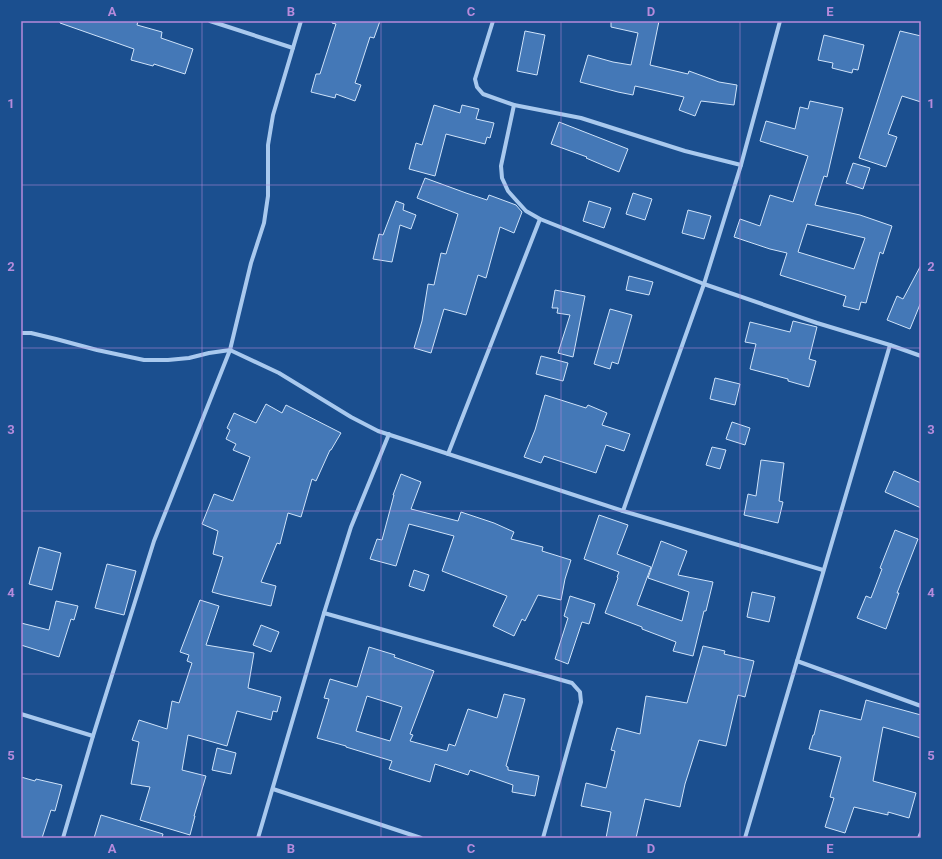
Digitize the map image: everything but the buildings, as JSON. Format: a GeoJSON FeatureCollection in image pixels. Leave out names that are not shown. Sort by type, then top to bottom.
{"type":"FeatureCollection","features":[{"type":"Feature","properties":{"kind":"street"},"geometry":{"type":"LineString","coordinates":[[210,21],[294,48]]}},
{"type":"Feature","properties":{"kind":"street"},"geometry":{"type":"LineString","coordinates":[[64,838],[93,736],[154,541],[230,350],[251,263],[264,223],[268,196],[268,145],[272,115],[294,48],[301,21]]}},
{"type":"Feature","properties":{"kind":"street"},"geometry":{"type":"LineString","coordinates":[[493,21],[476,79],[477,88],[483,94],[514,105],[581,118],[685,151],[741,165]]}},
{"type":"Feature","properties":{"kind":"street"},"geometry":{"type":"LineString","coordinates":[[623,511],[704,284],[741,165],[780,21]]}},
{"type":"Feature","properties":{"kind":"street"},"geometry":{"type":"LineString","coordinates":[[514,105],[501,166],[502,178],[508,191],[526,211],[540,219],[704,284],[817,323],[921,356]]}},
{"type":"Feature","properties":{"kind":"street"},"geometry":{"type":"LineString","coordinates":[[448,454],[540,219]]}},
{"type":"Feature","properties":{"kind":"street"},"geometry":{"type":"LineString","coordinates":[[21,333],[32,333],[97,350],[144,360],[189,358],[230,350],[279,373],[351,417],[378,431],[623,511],[823,570]]}},
{"type":"Feature","properties":{"kind":"street"},"geometry":{"type":"LineString","coordinates":[[745,838],[890,345]]}},
{"type":"Feature","properties":{"kind":"street"},"geometry":{"type":"LineString","coordinates":[[258,838],[324,613],[351,527],[389,434]]}},
{"type":"Feature","properties":{"kind":"street"},"geometry":{"type":"LineString","coordinates":[[324,613],[572,683],[580,692],[581,702],[543,838]]}},
{"type":"Feature","properties":{"kind":"street"},"geometry":{"type":"LineString","coordinates":[[797,661],[921,706]]}},
{"type":"Feature","properties":{"kind":"street"},"geometry":{"type":"LineString","coordinates":[[21,714],[93,736]]}},
{"type":"Feature","properties":{"kind":"street"},"geometry":{"type":"LineString","coordinates":[[273,789],[421,838]]}},
{"type":"Feature","properties":{"kind":"street"},"geometry":{"type":"LineString","coordinates":[[919,838],[921,833]]}}]}
